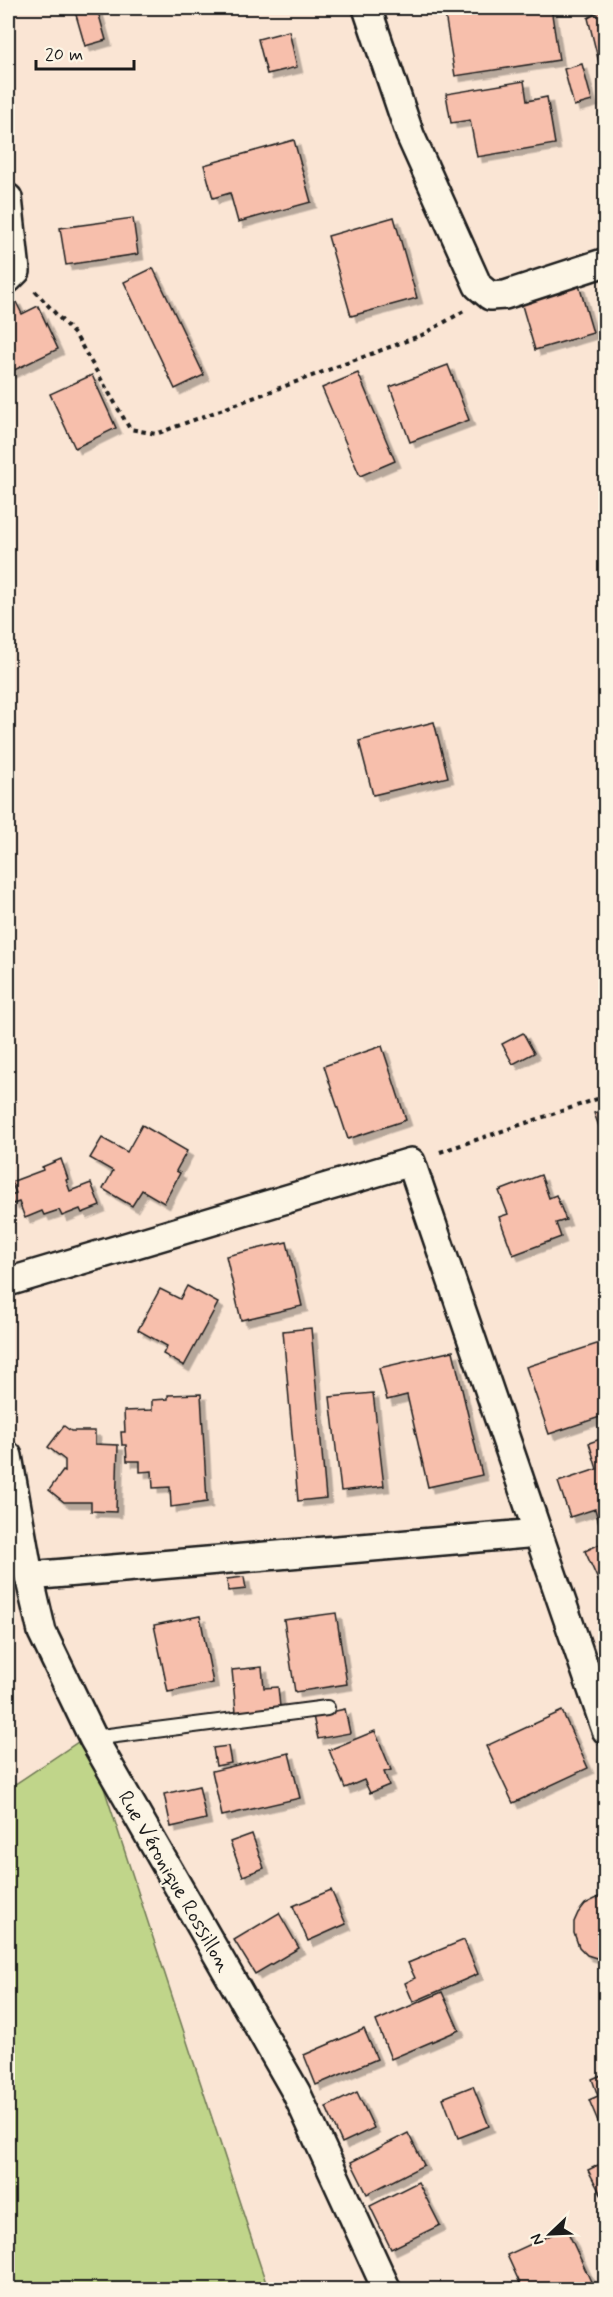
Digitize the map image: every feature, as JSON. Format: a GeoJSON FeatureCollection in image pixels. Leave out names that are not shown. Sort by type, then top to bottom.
{"type":"FeatureCollection","features":[{"type":"Feature","properties":{"kind":"street"},"geometry":{"type":"LineString","coordinates":[[367,8],[410,135],[478,286],[490,296],[505,295],[606,262]]}},
{"type":"Feature","properties":{"kind":"street"},"geometry":{"type":"LineString","coordinates":[[8,198],[12,275]]}},
{"type":"Feature","properties":{"kind":"street"},"geometry":{"type":"LineString","coordinates":[[8,1282],[411,1162],[606,1730]]}},
{"type":"Feature","properties":{"kind":"street","name":"Rue Véronique Rossillon"},"geometry":{"type":"LineString","coordinates":[[8,1456],[29,1576],[42,1632],[93,1738],[296,2092],[387,2289]]}},
{"type":"Feature","properties":{"kind":"street"},"geometry":{"type":"LineString","coordinates":[[29,1576],[538,1533]]}},
{"type":"Feature","properties":{"kind":"lane"},"geometry":{"type":"LineString","coordinates":[[93,1738],[327,1708]]}},
{"type":"Feature","properties":{"kind":"path"},"geometry":{"type":"LineString","coordinates":[[12,275],[76,336],[130,429],[156,434],[422,335],[490,296]]}},
{"type":"Feature","properties":{"kind":"path"},"geometry":{"type":"LineString","coordinates":[[411,1162],[606,1096]]}},
{"type":"Feature","properties":{"kind":"green space"},"geometry":{"type":"Polygon","coordinates":[[[87,1736],[268,2289],[8,2290],[8,1789],[87,1736]]]}},
{"type":"Feature","properties":{"kind":"building"},"geometry":{"type":"Polygon","coordinates":[[[74,8],[97,8],[106,40],[85,46],[74,8]]]}},
{"type":"Feature","properties":{"kind":"building"},"geometry":{"type":"Polygon","coordinates":[[[490,8],[551,8],[559,60],[455,76],[445,14],[490,8]]]}},
{"type":"Feature","properties":{"kind":"building"},"geometry":{"type":"Polygon","coordinates":[[[606,8],[606,66],[600,67],[588,18],[606,8]]]}},
{"type":"Feature","properties":{"kind":"building"},"geometry":{"type":"Polygon","coordinates":[[[289,31],[297,67],[267,74],[258,39],[289,31]]]}},
{"type":"Feature","properties":{"kind":"building"},"geometry":{"type":"Polygon","coordinates":[[[582,64],[592,101],[574,106],[564,69],[582,64]]]}},
{"type":"Feature","properties":{"kind":"building"},"geometry":{"type":"Polygon","coordinates":[[[524,81],[527,101],[547,97],[555,144],[477,157],[470,120],[451,123],[446,94],[524,81]]]}},
{"type":"Feature","properties":{"kind":"building"},"geometry":{"type":"Polygon","coordinates":[[[294,140],[311,202],[238,222],[230,193],[213,198],[204,165],[294,140]]]}},
{"type":"Feature","properties":{"kind":"building"},"geometry":{"type":"Polygon","coordinates":[[[394,217],[417,298],[351,316],[328,236],[394,217]]]}},
{"type":"Feature","properties":{"kind":"building"},"geometry":{"type":"Polygon","coordinates":[[[133,218],[138,254],[66,265],[60,228],[133,218]]]}},
{"type":"Feature","properties":{"kind":"building"},"geometry":{"type":"Polygon","coordinates":[[[153,268],[204,375],[175,389],[124,282],[153,268]]]}},
{"type":"Feature","properties":{"kind":"building"},"geometry":{"type":"Polygon","coordinates":[[[579,285],[593,333],[535,350],[521,302],[579,285]]]}},
{"type":"Feature","properties":{"kind":"building"},"geometry":{"type":"Polygon","coordinates":[[[15,300],[22,314],[38,306],[58,349],[8,373],[8,303],[15,300]]]}},
{"type":"Feature","properties":{"kind":"building"},"geometry":{"type":"Polygon","coordinates":[[[448,365],[469,420],[410,442],[390,387],[448,365]]]}},
{"type":"Feature","properties":{"kind":"building"},"geometry":{"type":"Polygon","coordinates":[[[358,373],[395,461],[360,476],[322,388],[358,373]]]}},
{"type":"Feature","properties":{"kind":"building"},"geometry":{"type":"Polygon","coordinates":[[[92,375],[116,428],[75,448],[50,394],[92,375]]]}},
{"type":"Feature","properties":{"kind":"building"},"geometry":{"type":"Polygon","coordinates":[[[434,722],[448,777],[373,795],[359,741],[434,722]]]}},
{"type":"Feature","properties":{"kind":"building"},"geometry":{"type":"Polygon","coordinates":[[[523,1033],[534,1053],[513,1064],[502,1044],[523,1033]]]}},
{"type":"Feature","properties":{"kind":"building"},"geometry":{"type":"Polygon","coordinates":[[[382,1046],[406,1120],[348,1139],[324,1066],[382,1046]]]}},
{"type":"Feature","properties":{"kind":"building"},"geometry":{"type":"Polygon","coordinates":[[[606,1109],[606,1145],[594,1113],[606,1109]]]}},
{"type":"Feature","properties":{"kind":"building"},"geometry":{"type":"Polygon","coordinates":[[[142,1125],[187,1151],[176,1171],[180,1173],[164,1203],[142,1190],[132,1206],[103,1189],[113,1171],[90,1158],[102,1138],[127,1152],[142,1125]]]}},
{"type":"Feature","properties":{"kind":"building"},"geometry":{"type":"Polygon","coordinates":[[[61,1159],[70,1191],[91,1183],[100,1206],[82,1213],[80,1209],[62,1216],[59,1210],[44,1215],[42,1211],[25,1218],[19,1202],[13,1204],[9,1196],[16,1193],[11,1182],[43,1170],[42,1167],[61,1159]]]}},
{"type":"Feature","properties":{"kind":"building"},"geometry":{"type":"Polygon","coordinates":[[[541,1175],[549,1198],[556,1195],[566,1220],[556,1223],[561,1237],[513,1255],[499,1217],[508,1214],[499,1191],[541,1175]]]}},
{"type":"Feature","properties":{"kind":"building"},"geometry":{"type":"Polygon","coordinates":[[[287,1242],[302,1306],[241,1320],[226,1256],[287,1242]]]}},
{"type":"Feature","properties":{"kind":"building"},"geometry":{"type":"Polygon","coordinates":[[[187,1286],[218,1303],[184,1366],[163,1354],[167,1346],[138,1330],[160,1289],[180,1299],[187,1286]]]}},
{"type":"Feature","properties":{"kind":"building"},"geometry":{"type":"Polygon","coordinates":[[[311,1328],[326,1498],[298,1501],[283,1331],[311,1328]]]}},
{"type":"Feature","properties":{"kind":"building"},"geometry":{"type":"Polygon","coordinates":[[[606,1341],[606,1415],[549,1434],[526,1367],[606,1341]]]}},
{"type":"Feature","properties":{"kind":"building"},"geometry":{"type":"Polygon","coordinates":[[[453,1351],[482,1475],[428,1487],[407,1395],[387,1400],[379,1368],[453,1351]]]}},
{"type":"Feature","properties":{"kind":"building"},"geometry":{"type":"Polygon","coordinates":[[[373,1393],[384,1486],[341,1491],[330,1397],[373,1393]]]}},
{"type":"Feature","properties":{"kind":"building"},"geometry":{"type":"Polygon","coordinates":[[[201,1394],[207,1502],[171,1507],[170,1487],[153,1488],[152,1471],[140,1472],[140,1461],[127,1461],[126,1445],[122,1445],[121,1432],[125,1432],[124,1411],[152,1410],[152,1400],[168,1399],[168,1395],[201,1394]]]}},
{"type":"Feature","properties":{"kind":"building"},"geometry":{"type":"Polygon","coordinates":[[[64,1426],[71,1431],[95,1431],[95,1444],[118,1445],[116,1512],[91,1511],[91,1502],[64,1502],[49,1490],[63,1471],[65,1472],[65,1460],[48,1447],[64,1426]]]}},
{"type":"Feature","properties":{"kind":"building"},"geometry":{"type":"Polygon","coordinates":[[[606,1437],[606,1525],[600,1527],[595,1509],[570,1517],[558,1482],[597,1469],[589,1443],[606,1437]]]}},
{"type":"Feature","properties":{"kind":"building"},"geometry":{"type":"Polygon","coordinates":[[[606,1541],[606,1590],[603,1591],[585,1551],[606,1541]]]}},
{"type":"Feature","properties":{"kind":"building"},"geometry":{"type":"Polygon","coordinates":[[[244,1577],[246,1589],[228,1591],[227,1579],[244,1577]]]}},
{"type":"Feature","properties":{"kind":"building"},"geometry":{"type":"Polygon","coordinates":[[[336,1613],[347,1684],[295,1692],[284,1620],[336,1613]]]}},
{"type":"Feature","properties":{"kind":"building"},"geometry":{"type":"Polygon","coordinates":[[[200,1616],[213,1683],[168,1692],[154,1625],[200,1616]]]}},
{"type":"Feature","properties":{"kind":"building"},"geometry":{"type":"Polygon","coordinates":[[[262,1667],[264,1688],[278,1687],[280,1707],[236,1712],[232,1670],[262,1667]]]}},
{"type":"Feature","properties":{"kind":"building"},"geometry":{"type":"Polygon","coordinates":[[[345,1709],[350,1733],[318,1739],[313,1716],[345,1709]]]}},
{"type":"Feature","properties":{"kind":"building"},"geometry":{"type":"Polygon","coordinates":[[[562,1711],[588,1768],[513,1803],[486,1746],[562,1711]]]}},
{"type":"Feature","properties":{"kind":"building"},"geometry":{"type":"Polygon","coordinates":[[[375,1731],[391,1770],[384,1772],[389,1785],[370,1793],[364,1780],[345,1788],[329,1750],[375,1731]]]}},
{"type":"Feature","properties":{"kind":"building"},"geometry":{"type":"Polygon","coordinates":[[[228,1746],[231,1763],[216,1766],[213,1748],[228,1746]]]}},
{"type":"Feature","properties":{"kind":"building"},"geometry":{"type":"Polygon","coordinates":[[[289,1753],[300,1798],[222,1816],[212,1771],[289,1753]]]}},
{"type":"Feature","properties":{"kind":"building"},"geometry":{"type":"Polygon","coordinates":[[[199,1786],[206,1819],[171,1827],[164,1794],[199,1786]]]}},
{"type":"Feature","properties":{"kind":"building"},"geometry":{"type":"Polygon","coordinates":[[[252,1834],[264,1868],[243,1876],[230,1842],[252,1834]]]}},
{"type":"Feature","properties":{"kind":"building"},"geometry":{"type":"Polygon","coordinates":[[[331,1890],[346,1924],[308,1941],[293,1906],[331,1890]]]}},
{"type":"Feature","properties":{"kind":"building"},"geometry":{"type":"Polygon","coordinates":[[[599,1897],[606,1897],[606,1961],[587,1955],[579,1947],[574,1933],[574,1922],[578,1913],[585,1904],[599,1897]]]}},
{"type":"Feature","properties":{"kind":"building"},"geometry":{"type":"Polygon","coordinates":[[[279,1913],[299,1948],[255,1974],[234,1940],[279,1913]]]}},
{"type":"Feature","properties":{"kind":"building"},"geometry":{"type":"Polygon","coordinates":[[[464,1940],[478,1974],[413,2002],[405,1983],[415,1978],[408,1963],[464,1940]]]}},
{"type":"Feature","properties":{"kind":"building"},"geometry":{"type":"Polygon","coordinates":[[[442,1992],[459,2030],[391,2059],[376,2021],[442,1992]]]}},
{"type":"Feature","properties":{"kind":"building"},"geometry":{"type":"Polygon","coordinates":[[[364,2029],[377,2059],[316,2085],[304,2055],[364,2029]]]}},
{"type":"Feature","properties":{"kind":"building"},"geometry":{"type":"Polygon","coordinates":[[[606,2073],[606,2140],[589,2100],[598,2096],[592,2079],[606,2073]]]}},
{"type":"Feature","properties":{"kind":"building"},"geometry":{"type":"Polygon","coordinates":[[[473,2086],[489,2126],[458,2138],[443,2098],[473,2086]]]}},
{"type":"Feature","properties":{"kind":"building"},"geometry":{"type":"Polygon","coordinates":[[[357,2092],[374,2128],[342,2143],[326,2107],[357,2092]]]}},
{"type":"Feature","properties":{"kind":"building"},"geometry":{"type":"Polygon","coordinates":[[[408,2133],[424,2165],[367,2194],[351,2162],[408,2133]]]}},
{"type":"Feature","properties":{"kind":"building"},"geometry":{"type":"Polygon","coordinates":[[[606,2161],[606,2204],[588,2170],[606,2161]]]}},
{"type":"Feature","properties":{"kind":"building"},"geometry":{"type":"Polygon","coordinates":[[[418,2182],[440,2225],[391,2249],[370,2206],[418,2182]]]}},
{"type":"Feature","properties":{"kind":"building"},"geometry":{"type":"Polygon","coordinates":[[[566,2228],[594,2288],[523,2290],[507,2255],[566,2228]]]}}]}
